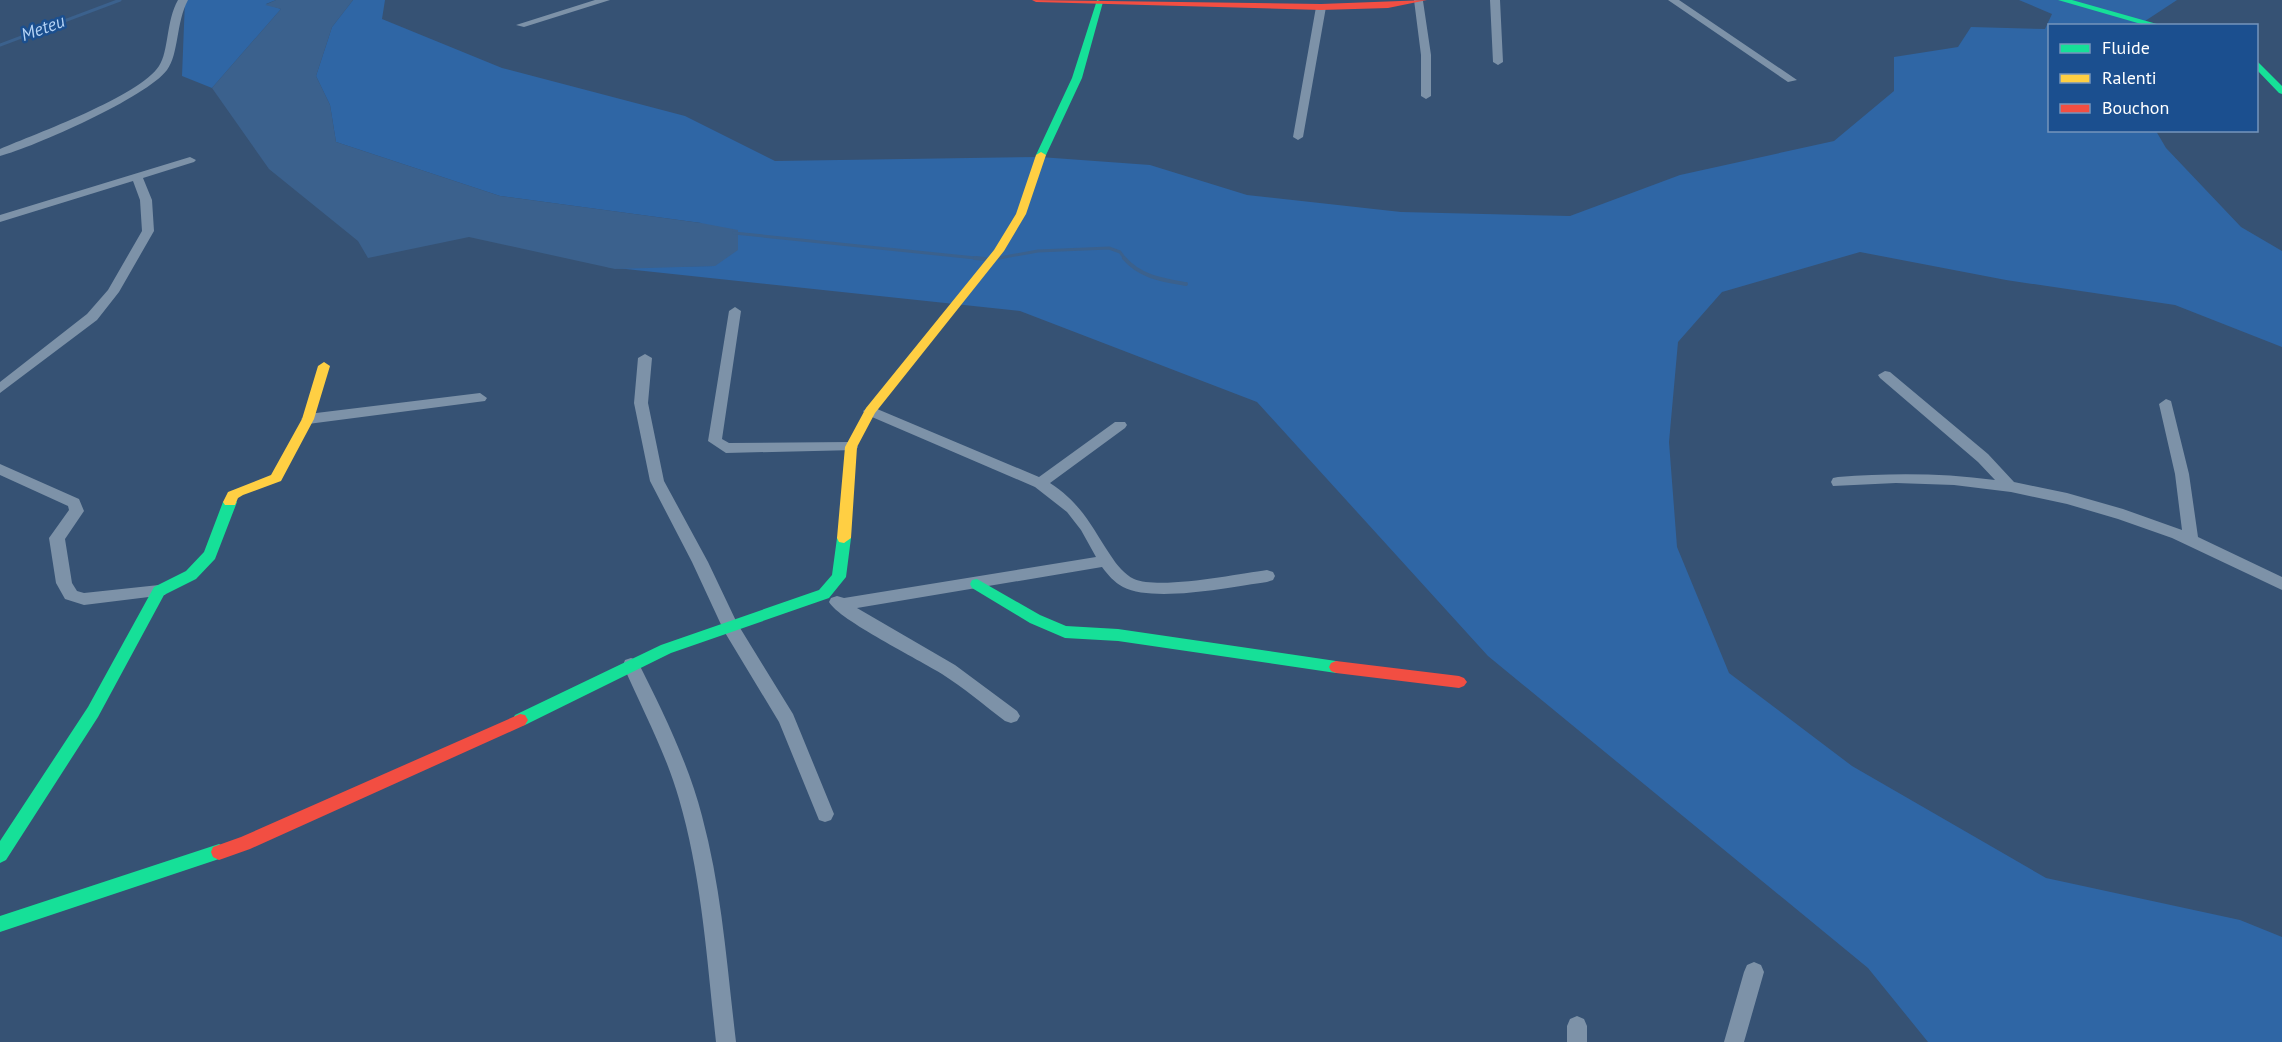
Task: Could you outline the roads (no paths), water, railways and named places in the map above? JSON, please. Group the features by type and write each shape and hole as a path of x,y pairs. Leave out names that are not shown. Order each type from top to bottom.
{"street":[{"path":"0,153 128,96 151,81 164,68 171,21 183,0"},
{"path":"521,25 605,0"},
{"path":"1036,0 1322,7 1388,5 1423,0"},
{"path":"1495,0 1498,62"},
{"path":"1673,0 1792,80"},
{"path":"2062,0 2152,24"},
{"path":"1418,1 1425,55 1426,96"},
{"path":"0,924 244,844 475,742 666,649 824,594 839,577 851,447 870,411 999,251 1021,214 1040,157 1077,78 1099,2"},
{"path":"1298,137 1322,7"},
{"path":"2258,65 2282,91"},
{"path":"0,219 190,159"},
{"path":"0,389 92,317 113,292 148,231 146,200 137,177"},
{"path":"735,311 715,441 718,445 726,448 851,447"},
{"path":"645,358 641,403 657,481 682,526 730,626 787,719 825,814"},
{"path":"0,469 74,503 77,511 57,538 64,583 71,595 84,599 159,591 181,584 197,574 206,563 233,495 242,489 269,484 276,478 308,419 324,366"},
{"path":"1885,375 1983,458 2008,484"},
{"path":"308,419 480,398"},
{"path":"2166,405 2182,474 2191,542"},
{"path":"870,411 1040,483 1059,495 1082,516 1106,561 1116,573 1135,585 1206,583 1268,576"},
{"path":"1040,483 1120,425"},
{"path":"1838,482 1887,476 1947,478 2008,484 2079,501 2191,542 2282,584"},
{"path":"841,605 1106,561"},
{"path":"977,584 1035,619 1065,632 1085,635 1118,634 1307,664 1459,682"},
{"path":"0,855 93,712 159,591"},
{"path":"824,594 949,670 1011,716"},
{"path":"631,665 675,764 693,815 703,863 726,1042"},
{"path":"1734,1042 1754,972"}],"waterway":[{"name":"Meteu","path":"0,45 120,0"},
{"path":"734,233 985,259 975,258"},
{"path":"999,258 1038,251 1109,248 1120,252 1125,259"},
{"path":"1125,259 1145,274 1186,284"}]}
